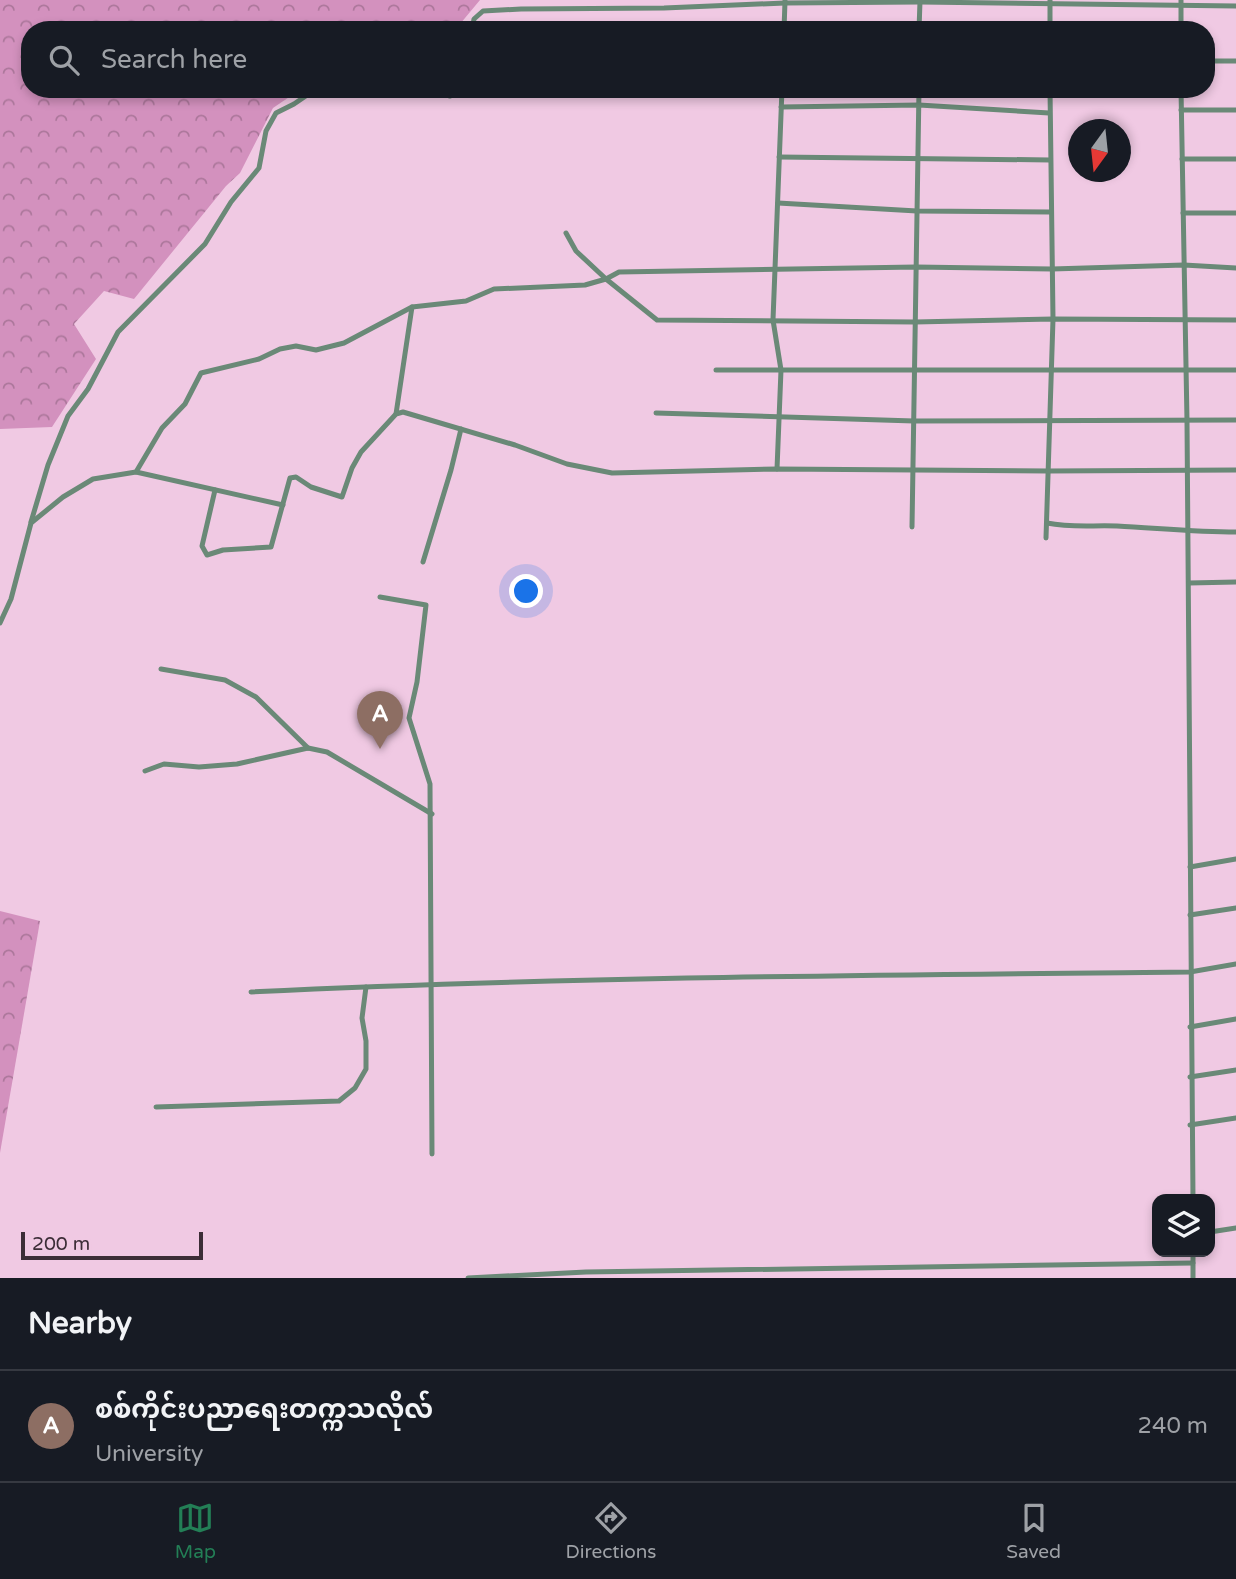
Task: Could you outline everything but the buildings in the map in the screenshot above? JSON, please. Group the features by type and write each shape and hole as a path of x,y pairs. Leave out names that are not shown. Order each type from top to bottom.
{"street":[{"path":"919,21 920,1"},
{"path":"784,21 785,2"},
{"path":"474,21 483,11 575,7 664,8 785,2 1181,3 1236,6"},
{"path":"1050,3 1050,21"},
{"path":"1181,3 1181,21"},
{"path":"1215,61 1236,61"},
{"path":"0,622 9,604 48,465 68,416 88,389 118,332 205,244 231,202 259,168 267,131 276,113 303,98"},
{"path":"778,468 781,370 773,320 782,98"},
{"path":"912,527 919,98"},
{"path":"1046,538 1053,319 1050,98"},
{"path":"1181,98 1188,470 1193,1194"},
{"path":"781,107 919,105 1049,113"},
{"path":"1181,110 1236,110"},
{"path":"779,157 1051,160"},
{"path":"1182,159 1236,159"},
{"path":"778,203 917,211 1050,212"},
{"path":"1183,213 1236,213"},
{"path":"566,233 576,251 657,320 1236,320"},
{"path":"136,472 162,428 185,404 201,373 259,359 280,349 296,346 316,350 344,343 412,307 466,301 494,289 585,285 619,272 916,267 1052,269 1184,265 1236,268"},
{"path":"396,414 412,307"},
{"path":"716,370 1236,370"},
{"path":"215,490 202,546 207,555 223,550 271,547 290,478 296,477 312,487 342,497 360,452 396,414 403,412 568,464 612,473 778,468 1236,470"},
{"path":"656,413 914,421 1236,420"},
{"path":"423,562 461,429"},
{"path":"31,523 64,497 93,479 136,472 283,505"},
{"path":"1047,523 1070,528 1114,526 1236,532"},
{"path":"1189,583 1236,582"},
{"path":"380,597 426,605 417,682 409,718 430,784 432,814 432,1154"},
{"path":"0,603 9,604"},
{"path":"161,669 225,680 257,697 308,748"},
{"path":"145,771 164,764 199,767 237,764 308,748 327,752 432,814"},
{"path":"1190,867 1236,859"},
{"path":"1190,915 1236,908"},
{"path":"251,992 765,977 1190,971 1236,964"},
{"path":"156,1107 338,1101 355,1088 366,1069 366,1041 362,1018 366,987"},
{"path":"1190,1027 1236,1019"},
{"path":"1190,1077 1236,1070"},
{"path":"1191,1125 1236,1118"},
{"path":"1215,1231 1236,1228"},
{"path":"1193,1257 1193,1278"},
{"path":"468,1278 586,1272 1193,1263"}],"green space":[{"path":"0,0 480,0 462,21 21,21 21,98 288,98 273,108 240,173 226,186 134,299 104,291 74,324 96,359 52,427 0,429"},
{"path":"0,911 40,921 0,1153"}],"place":[{"name":"စစ်ကိုင်းပညာရေးတက္ကသလိုလ်","path":"380,749"}]}
